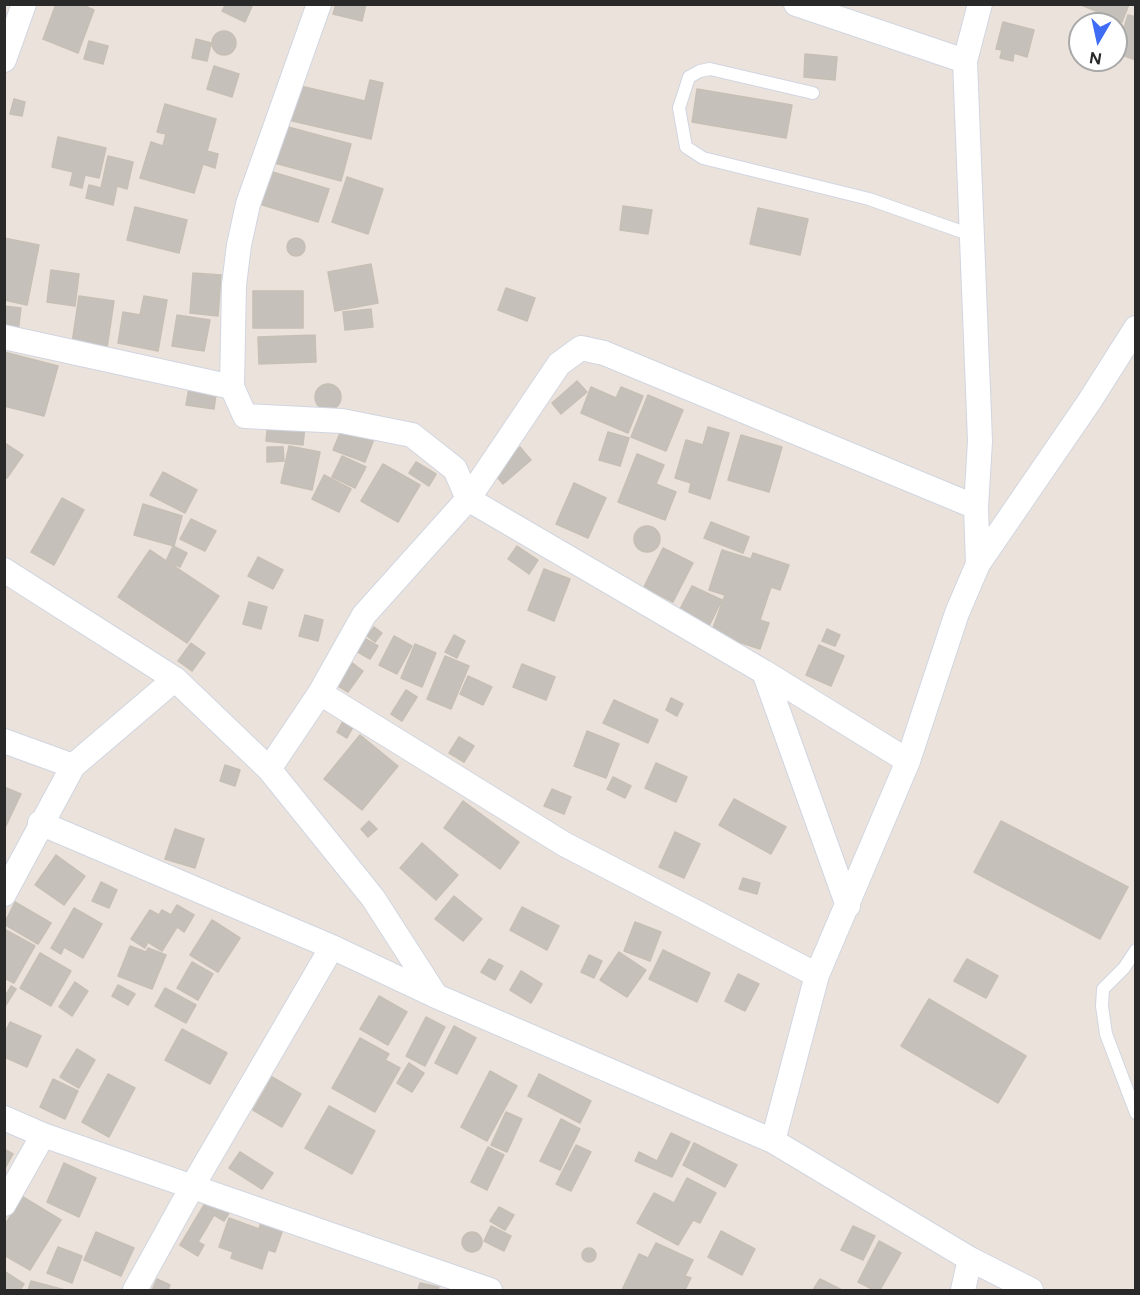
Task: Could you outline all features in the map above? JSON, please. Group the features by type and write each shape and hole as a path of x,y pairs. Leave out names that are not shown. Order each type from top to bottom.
{"street":[{"path":"4,60 24,4"},
{"path":"319,4 248,204 234,285 232,387 245,416 342,422 412,435 455,469 468,500 764,672 908,761"},
{"path":"978,564 975,507 980,441 965,61 980,4"},
{"path":"800,5 965,61"},
{"path":"773,1141 817,975 908,761 957,613 978,564 1089,402 1136,328"},
{"path":"4,337 232,387"},
{"path":"269,769 320,693 364,615 468,500 559,364 581,348 604,353 975,507"},
{"path":"4,570 175,679 269,769 373,898 436,996"},
{"path":"764,672 848,906"},
{"path":"4,894 40,823 73,766 175,679"},
{"path":"320,693 564,844 817,975"},
{"path":"4,741 73,766"},
{"path":"40,823 332,947 436,996 773,1141 970,1259 1031,1290"},
{"path":"135,1290 192,1186 332,947"},
{"path":"4,1118 44,1135 480,1289"},
{"path":"4,1204 44,1135"},
{"path":"963,1290 970,1259"}],"lane":[{"path":"813,93 710,69 700,71 689,77 678,108 686,147 703,158 745,166 869,199 971,235"},
{"path":"1136,950 1124,968 1103,989 1102,1006 1106,1034 1136,1113"}],"building":[{"path":"56,4 80,4 94,10 78,53 43,39"},
{"path":"226,4 253,4 245,22 222,11"},
{"path":"336,4 366,4 362,21 333,14"},
{"path":"1079,4 1129,4 1126,12 1098,12"},
{"path":"1128,15 1136,17 1136,60 1128,57"},
{"path":"1003,22 1034,30 1027,57 1014,53 1013,61 1000,58 1002,50 996,49"},
{"path":"224,31 229,32 235,38 235,48 229,54 224,55 219,54 213,48 212,43 213,38 219,32"},
{"path":"196,39 211,43 207,61 192,58"},
{"path":"89,41 108,46 103,64 84,59"},
{"path":"805,54 837,57 835,80 804,77"},
{"path":"214,66 239,74 232,97 207,89"},
{"path":"370,80 383,83 371,139 288,120 296,85 365,101"},
{"path":"697,89 792,105 786,138 692,122"},
{"path":"14,99 25,102 22,116 10,114"},
{"path":"165,104 216,119 207,151 218,154 215,168 203,164 194,193 140,178 151,142 163,146 166,134 157,132"},
{"path":"281,125 351,144 341,181 271,162"},
{"path":"58,137 106,148 99,178 85,175 82,188 70,185 73,172 52,167"},
{"path":"108,156 133,162 127,189 117,186 113,205 86,198 89,185 101,188"},
{"path":"266,170 329,189 318,222 256,203"},
{"path":"347,177 383,189 368,234 332,222"},
{"path":"623,206 652,210 648,234 620,230"},
{"path":"135,207 187,220 179,253 127,240"},
{"path":"758,208 808,219 800,255 750,244"},
{"path":"4,238 39,245 27,305 4,300"},
{"path":"296,238 302,241 305,247 302,253 296,256 290,253 287,247 290,241"},
{"path":"371,264 378,303 335,311 328,272"},
{"path":"51,270 79,274 75,306 47,302"},
{"path":"193,273 221,275 218,316 190,313"},
{"path":"506,288 535,298 527,321 498,310"},
{"path":"253,291 303,291 303,328 253,328"},
{"path":"79,296 114,301 107,348 72,343"},
{"path":"144,296 167,300 158,351 118,343 123,312 140,315"},
{"path":"4,306 21,308 18,332 4,330"},
{"path":"371,309 373,327 345,330 343,312"},
{"path":"177,315 210,320 204,351 172,346"},
{"path":"315,335 316,362 259,364 258,337"},
{"path":"4,352 58,366 44,416 4,406"},
{"path":"577,381 587,392 561,414 552,403"},
{"path":"190,382 217,387 214,409 186,405"},
{"path":"328,384 337,388 341,397 337,406 328,410 319,406 315,397 319,388"},
{"path":"591,387 616,398 621,387 643,396 628,433 581,413"},
{"path":"648,395 683,410 666,451 631,437"},
{"path":"268,422 305,426 303,445 266,441"},
{"path":"343,426 374,439 365,462 333,450"},
{"path":"708,427 729,433 710,499 689,492 691,483 675,478 686,440 703,445"},
{"path":"608,432 629,438 620,466 599,460"},
{"path":"741,435 782,447 769,492 728,480"},
{"path":"5,443 23,455 7,478 4,476"},
{"path":"289,446 320,452 312,490 281,483"},
{"path":"267,447 283,447 284,461 267,462"},
{"path":"520,447 531,460 503,484 492,471"},
{"path":"637,454 664,465 656,484 676,492 665,520 618,502"},
{"path":"342,456 366,467 355,488 332,477"},
{"path":"416,462 436,474 429,486 409,473"},
{"path":"383,464 420,485 398,522 361,501"},
{"path":"163,472 197,490 185,513 150,495"},
{"path":"324,475 351,489 339,512 312,499"},
{"path":"574,483 606,498 588,538 556,524"},
{"path":"62,498 84,510 54,565 31,552"},
{"path":"143,504 182,516 174,546 134,535"},
{"path":"191,519 216,531 205,551 180,539"},
{"path":"711,522 749,537 743,553 704,538"},
{"path":"647,526 656,530 660,539 656,548 647,552 638,548 634,539 638,530"},
{"path":"173,546 187,553 180,567 166,561"},
{"path":"517,546 538,560 529,574 508,559"},
{"path":"663,548 693,563 673,602 644,587"},
{"path":"150,550 219,596 187,643 118,597"},
{"path":"722,550 751,559 753,553 789,565 780,590 771,587 760,620 769,623 760,649 711,633 725,595 709,590"},
{"path":"258,557 283,570 273,589 248,576"},
{"path":"544,569 570,579 554,621 528,610"},
{"path":"692,586 722,600 709,626 679,611"},
{"path":"249,602 267,607 261,629 243,624"},
{"path":"305,615 323,620 318,641 299,636"},
{"path":"374,627 382,633 375,642 367,636"},
{"path":"827,629 840,635 835,646 822,641"},
{"path":"454,635 465,641 457,658 445,652"},
{"path":"394,636 412,646 397,674 379,665"},
{"path":"364,638 378,646 370,659 356,651"},
{"path":"191,643 205,653 192,671 178,661"},
{"path":"415,644 436,653 422,687 401,678"},
{"path":"819,645 844,656 831,686 806,675"},
{"path":"445,656 469,666 451,709 427,699"},
{"path":"351,662 363,671 348,692 335,684"},
{"path":"522,664 555,677 546,700 513,687"},
{"path":"468,676 492,687 483,705 460,694"},
{"path":"406,690 417,697 402,721 391,714"},
{"path":"671,698 683,704 677,716 666,710"},
{"path":"614,700 658,720 648,743 603,723"},
{"path":"343,721 353,727 347,738 337,732"},
{"path":"587,731 619,744 606,778 574,766"},
{"path":"360,735 398,766 362,810 324,779"},
{"path":"459,737 474,746 464,762 449,753"},
{"path":"656,763 687,777 676,802 645,788"},
{"path":"225,765 240,770 235,786 220,781"},
{"path":"613,777 631,786 625,798 607,789"},
{"path":"4,787 21,794 4,830"},
{"path":"552,789 571,797 564,814 544,806"},
{"path":"734,799 786,827 771,854 719,825"},
{"path":"463,801 519,842 500,869 444,828"},
{"path":"369,821 377,829 368,837 361,829"},
{"path":"1001,821 1128,887 1100,939 974,872"},
{"path":"175,829 204,839 195,868 165,859"},
{"path":"675,832 700,844 684,878 659,867"},
{"path":"422,843 458,875 436,900 400,868"},
{"path":"56,855 85,876 64,905 35,885"},
{"path":"743,878 760,883 757,894 739,889"},
{"path":"101,882 117,890 109,908 92,901"},
{"path":"454,896 482,919 463,941 435,919"},
{"path":"15,902 51,923 38,944 4,924"},
{"path":"177,905 194,915 184,932 177,927 162,951 148,942 145,948 131,939 150,910 159,915 162,910 171,915"},
{"path":"522,907 559,926 547,950 510,930"},
{"path":"74,908 102,924 83,958 64,947 61,954 51,948"},
{"path":"212,920 240,938 218,972 190,955"},
{"path":"635,922 661,932 650,961 624,951"},
{"path":"4,929 35,946 14,983 4,978"},
{"path":"130,946 146,952 148,948 166,955 152,989 118,976"},
{"path":"663,950 710,973 697,1002 649,979"},
{"path":"619,952 646,970 627,997 600,980"},
{"path":"40,953 71,971 51,1006 20,988"},
{"path":"589,955 602,961 594,978 581,972"},
{"path":"489,959 503,966 495,980 481,972"},
{"path":"967,959 998,976 986,998 954,981"},
{"path":"192,962 213,974 198,1000 177,988"},
{"path":"521,971 542,984 531,1003 510,990"},
{"path":"738,974 759,984 745,1011 725,1001"},
{"path":"75,982 88,991 72,1016 59,1007"},
{"path":"118,985 135,994 128,1005 112,996"},
{"path":"11,986 16,989 4,1008 4,992 7,993"},
{"path":"165,988 196,1005 186,1023 155,1006"},
{"path":"379,996 407,1012 388,1045 360,1029"},
{"path":"929,999 1026,1056 998,1103 901,1046"},
{"path":"426,1017 445,1027 425,1066 406,1056"},
{"path":"10,1022 41,1036 27,1067 4,1057 4,1035"},
{"path":"454,1026 476,1038 457,1074 435,1063"},
{"path":"182,1029 227,1053 210,1084 165,1060"},
{"path":"360,1038 389,1054 385,1060 400,1068 375,1112 332,1088"},
{"path":"77,1049 95,1060 79,1088 60,1077"},
{"path":"409,1063 424,1073 412,1092 397,1083"},
{"path":"490,1071 517,1086 487,1141 461,1127"},
{"path":"108,1074 135,1088 109,1137 82,1122"},
{"path":"539,1074 591,1101 580,1123 528,1096"},
{"path":"272,1077 301,1094 282,1127 253,1110"},
{"path":"53,1079 78,1091 65,1119 40,1107"},
{"path":"329,1106 375,1131 352,1174 305,1148"},
{"path":"506,1112 522,1119 507,1152 491,1145"},
{"path":"561,1119 580,1129 560,1170 540,1161"},
{"path":"671,1133 690,1142 672,1177 635,1161 639,1152 657,1161"},
{"path":"694,1143 737,1165 725,1187 683,1165"},
{"path":"576,1145 591,1152 571,1191 556,1184"},
{"path":"488,1147 504,1155 487,1190 471,1182"},
{"path":"4,1149 13,1154 4,1170"},
{"path":"240,1152 273,1173 262,1189 229,1168"},
{"path":"64,1163 96,1178 79,1217 47,1202"},
{"path":"687,1178 716,1193 700,1223 693,1220 678,1245 637,1223 654,1193 674,1203"},
{"path":"23,1197 61,1220 30,1270 4,1255 4,1226"},
{"path":"207,1200 229,1213 224,1221 214,1215 198,1242 204,1245 198,1256 180,1245"},
{"path":"499,1207 514,1215 505,1230 490,1221"},
{"path":"229,1218 259,1229 261,1222 283,1229 275,1252 268,1250 262,1269 231,1258 233,1252 219,1247"},
{"path":"491,1226 511,1236 504,1251 484,1241"},
{"path":"853,1226 875,1236 863,1260 841,1250"},
{"path":"721,1231 755,1249 742,1275 708,1257"},
{"path":"96,1232 134,1248 121,1276 84,1260"},
{"path":"472,1232 479,1235 482,1242 479,1249 472,1252 465,1249 462,1242 465,1235"},
{"path":"879,1241 901,1253 880,1290 874,1290 858,1282"},
{"path":"656,1243 693,1260 685,1276 691,1278 685,1290 622,1290 639,1254 648,1258"},
{"path":"58,1247 82,1256 72,1283 47,1273"},
{"path":"586,1248 592,1248 596,1255 592,1262 586,1262 582,1258 582,1252"},
{"path":"4,1271 24,1284 20,1290 4,1290"},
{"path":"157,1279 170,1285 168,1290 152,1290"},
{"path":"820,1279 842,1290 813,1290"},
{"path":"31,1281 65,1290 28,1290"},
{"path":"420,1283 439,1287 438,1290 418,1290"}]}
